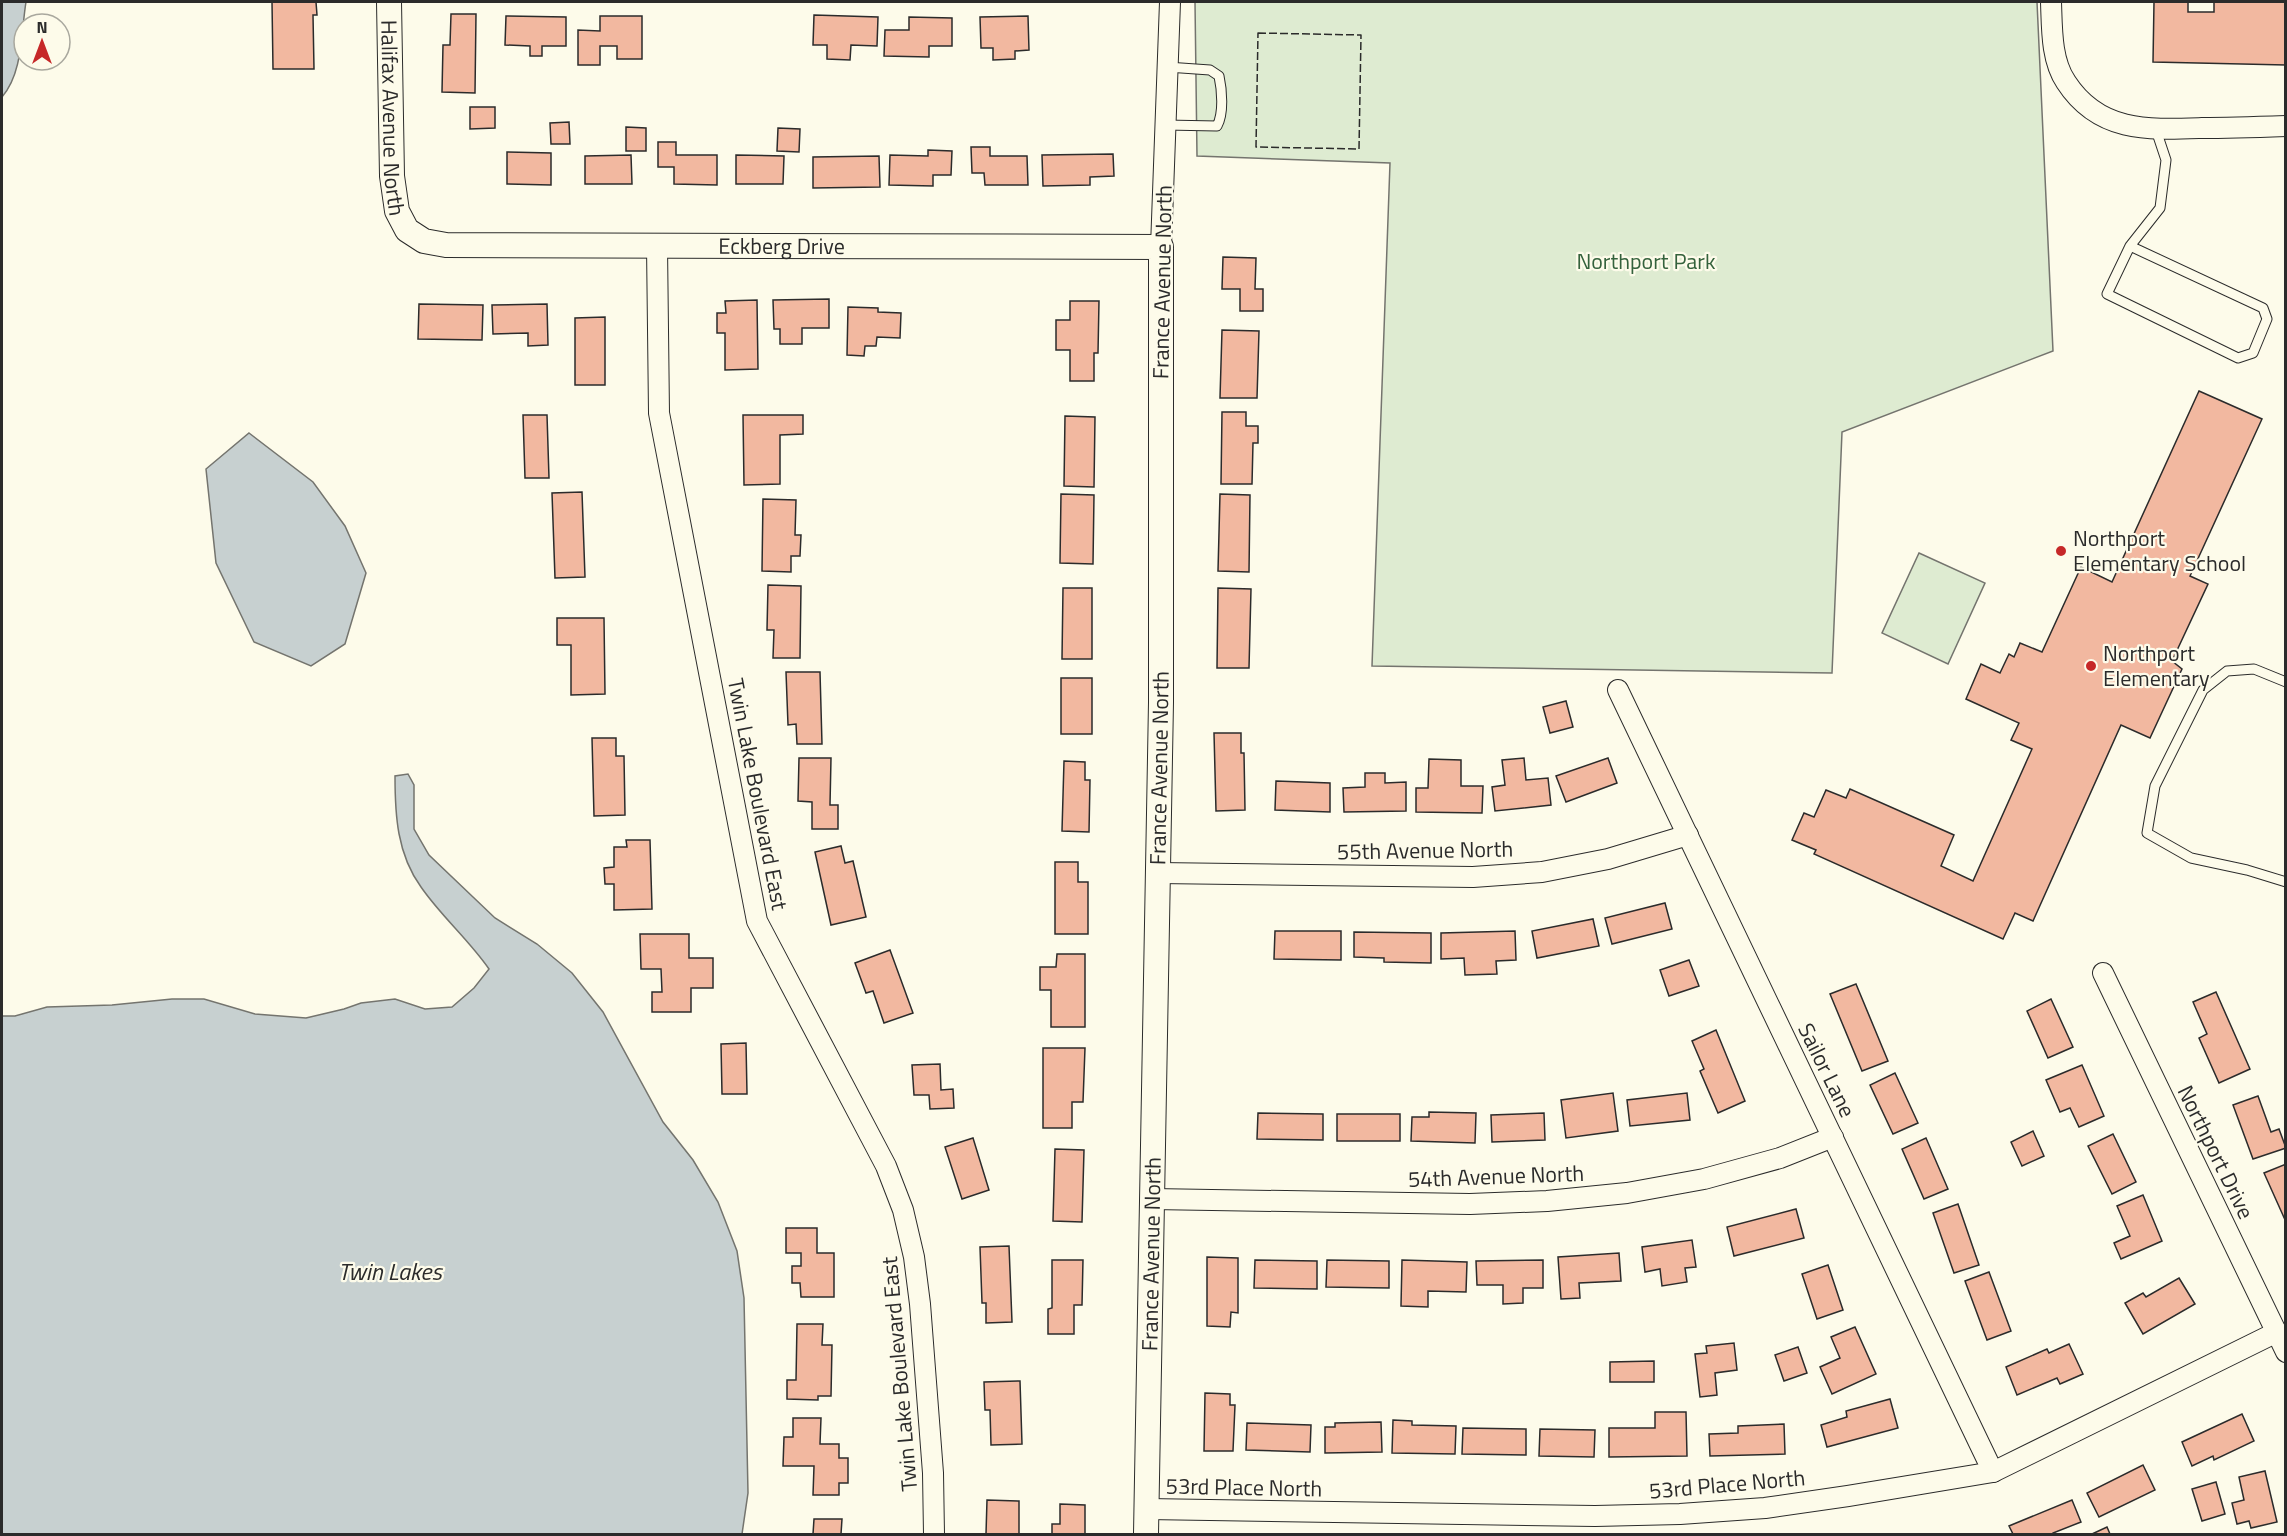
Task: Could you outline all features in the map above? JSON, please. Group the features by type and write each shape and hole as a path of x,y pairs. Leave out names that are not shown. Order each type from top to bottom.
{"street":[{"name":"Halifax Avenue North","path":"389,2 392,176 397,211 407,230"},
{"name":"France Avenue North","path":"1146,1534 1161,702 1161,247 1170,2"},
{"path":"2051,2 2056,56 2065,81 2082,101 2103,117 2129,127 2156,130 2286,126"},
{"name":"Eckberg Drive","path":"407,230 424,241 446,244 1161,247"},
{"name":"Twin Lake Boulevard East","path":"657,246 659,413 757,921 881,1156 903,1210 914,1257 920,1304 933,1473 934,1534"},
{"name":"Sailor Lane","path":"1618,690 1993,1472"},
{"name":"55th Avenue North","path":"1158,873 1473,877 1542,872 1608,858 1688,835"},
{"name":"Northport Drive","path":"2103,973 2286,1352"},
{"name":"54th Avenue North","path":"1152,1198 1470,1204 1547,1201 1627,1193 1704,1179 1780,1158 1833,1137"},
{"name":"53rd Place North","path":"1147,1509 1595,1516 1680,1514 1764,1508 1993,1472 2277,1332"}],"lane":[{"path":"1165,125 1217,126 1220,121 1219,76 1210,70 1167,67"},
{"path":"2130,246 2263,308 2267,319 2253,352 2238,358 2107,294 2130,246 2160,208 2166,160 2156,130"},
{"path":"2286,682 2254,669 2227,671 2203,690 2155,786 2147,833 2191,858 2247,870 2286,882"}],"green space":[{"name":"Northport Park","path":"1195,2 2037,2 2053,351 1842,432 1832,673 1372,666 1390,163 1197,156"},
{"path":"1919,553 1985,583 1948,664 1882,633"}],"water":[{"path":"2,2 26,2 25,12 12,12 12,72 15,72 2,97"},
{"path":"249,433 313,482 345,526 366,573 345,644 311,666 254,642 216,563 206,469"},
{"name":"Twin Lakes","path":"408,774 414,785 414,829 429,855 495,918 537,944 572,973 603,1012 663,1122 693,1160 718,1202 737,1251 744,1298 748,1493 742,1534 2,1534 2,1016 15,1016 47,1007 112,1005 172,999 204,999 255,1014 306,1018 361,1003 395,999 425,1009 452,1007 474,988 489,969 429,898 407,861 397,820 395,776"}],"building":[{"path":"272,2 316,2 317,15 313,15 314,69 273,69"},
{"path":"2154,2 2188,2 2188,12 2214,12 2214,2 2286,2 2286,65 2153,62"},
{"path":"451,14 476,14 475,93 442,92 443,45 450,45"},
{"path":"814,15 878,17 877,46 851,45 850,60 827,59 827,45 813,45"},
{"path":"506,16 566,17 566,46 542,46 542,56 530,56 530,46 505,45"},
{"path":"600,16 642,16 642,59 617,59 617,46 600,46 600,65 578,65 578,30 600,31"},
{"path":"1028,16 1029,50 1015,51 1015,59 993,60 993,48 981,48 980,17"},
{"path":"909,17 952,18 952,46 929,46 929,57 884,56 885,30 909,30"},
{"path":"470,107 495,107 495,128 470,129"},
{"path":"569,122 570,144 551,144 550,123"},
{"path":"626,127 646,128 646,151 626,151"},
{"path":"778,128 800,129 799,152 777,151"},
{"path":"658,142 676,142 676,155 717,155 717,185 674,184 674,167 658,167"},
{"path":"971,147 990,147 990,156 1027,156 1028,185 985,185 984,173 972,173"},
{"path":"928,150 952,151 951,175 933,175 933,186 889,185 890,155 928,156"},
{"path":"507,152 551,153 551,185 507,184"},
{"path":"1113,154 1114,176 1090,177 1090,185 1043,186 1042,155"},
{"path":"631,155 632,184 585,184 585,156"},
{"path":"736,155 784,156 783,184 736,184"},
{"path":"879,156 880,187 813,188 813,157"},
{"path":"1223,257 1256,258 1255,289 1263,289 1263,311 1240,311 1240,289 1222,289"},
{"path":"829,299 829,328 802,328 802,344 780,344 780,329 774,329 773,300"},
{"path":"757,300 758,369 725,370 725,333 717,333 717,313 726,313 725,301"},
{"path":"1070,301 1099,301 1098,353 1094,353 1094,381 1070,381 1070,350 1056,350 1056,320 1070,320"},
{"path":"419,304 483,305 482,340 418,339"},
{"path":"547,304 548,345 528,346 528,333 493,334 492,305"},
{"path":"848,307 878,308 878,312 901,313 900,338 877,337 876,346 865,346 864,356 847,355"},
{"path":"605,317 605,385 575,385 575,318"},
{"path":"1222,330 1259,331 1257,398 1220,398"},
{"name":"Northport Elementary","path":"2199,391 2262,419 2190,576 2208,584 2172,661 2182,669 2150,738 2121,725 2033,921 2015,913 2003,939 1814,854 1816,850 1792,840 1804,813 1814,817 1826,790 1846,798 1850,789 1954,835 1941,866 1973,881 2032,749 2011,740 2019,723 1966,699 1981,664 2000,673 2009,654 2014,657 2020,643 2042,652 2081,567 2112,582"},
{"path":"1222,412 1246,412 1246,426 1258,426 1258,443 1253,443 1252,484 1221,484"},
{"path":"523,415 547,415 549,478 525,478"},
{"path":"743,415 803,415 803,434 780,435 780,484 744,485"},
{"path":"1065,416 1095,417 1094,487 1064,486"},
{"path":"582,492 585,577 555,578 552,493"},
{"path":"1061,494 1094,495 1093,564 1060,563"},
{"path":"1220,494 1250,495 1249,572 1218,571"},
{"path":"763,499 796,500 795,535 801,535 800,556 791,556 791,572 762,571"},
{"path":"768,585 801,586 800,658 773,658 774,630 767,630"},
{"path":"1063,588 1092,588 1092,659 1062,659"},
{"path":"1218,588 1251,589 1249,668 1217,668"},
{"path":"557,618 604,618 605,694 571,695 571,645 557,645"},
{"path":"786,672 820,672 822,744 797,744 796,724 788,725"},
{"path":"1061,678 1092,678 1092,734 1061,734"},
{"path":"1566,701 1573,727 1550,733 1543,707"},
{"path":"1214,733 1241,733 1241,753 1244,753 1245,810 1216,811"},
{"path":"592,738 616,738 616,756 624,756 625,815 594,816"},
{"path":"799,758 831,758 830,805 838,805 838,829 812,829 812,802 798,801"},
{"path":"1524,758 1526,780 1548,778 1551,805 1495,811 1492,787 1505,785 1502,760"},
{"path":"1608,758 1617,783 1566,802 1556,776"},
{"path":"1429,759 1461,760 1461,786 1483,786 1482,813 1416,812 1416,788 1428,788"},
{"path":"1064,761 1085,762 1085,780 1090,780 1089,832 1062,831"},
{"path":"1365,773 1385,773 1385,783 1406,782 1406,811 1344,812 1343,788 1365,787"},
{"path":"1276,781 1330,783 1330,812 1275,810"},
{"path":"626,840 650,840 652,909 614,910 614,884 605,884 604,868 614,867 614,847 627,847"},
{"path":"841,846 845,863 853,861 866,917 831,925 815,852"},
{"path":"1055,862 1078,862 1078,882 1088,882 1088,934 1055,934"},
{"path":"1665,903 1672,929 1612,944 1605,918"},
{"path":"1593,919 1599,946 1537,958 1532,931"},
{"path":"1275,931 1341,931 1341,960 1274,959"},
{"path":"1515,931 1516,960 1496,961 1497,974 1465,975 1464,958 1441,959 1441,933"},
{"path":"1354,932 1431,933 1431,963 1384,962 1384,958 1354,957"},
{"path":"640,934 689,934 689,958 713,958 713,988 691,988 691,1012 652,1012 652,992 662,992 661,969 641,969"},
{"path":"890,950 913,1013 884,1023 873,991 866,993 855,963"},
{"path":"1057,954 1085,954 1085,1027 1051,1027 1051,990 1040,990 1040,967 1056,967"},
{"path":"1689,960 1699,986 1669,996 1660,970"},
{"path":"1856,984 1888,1061 1862,1071 1830,994"},
{"path":"2216,992 2250,1069 2219,1083 2199,1038 2207,1034 2193,1002"},
{"path":"2051,999 2073,1047 2048,1058 2027,1011"},
{"path":"1716,1030 1745,1101 1718,1113 1700,1071 1704,1069 1692,1041"},
{"path":"746,1043 747,1094 722,1094 721,1044"},
{"path":"1043,1048 1085,1048 1083,1102 1072,1102 1072,1128 1043,1128"},
{"path":"940,1064 941,1090 953,1089 954,1108 930,1109 929,1095 914,1095 912,1065"},
{"path":"2082,1065 2104,1116 2079,1127 2070,1108 2060,1112 2046,1080"},
{"path":"1895,1073 1918,1123 1893,1134 1870,1085"},
{"path":"1613,1093 1618,1131 1566,1138 1561,1100"},
{"path":"1687,1093 1690,1120 1630,1126 1627,1100"},
{"path":"2258,1096 2271,1132 2279,1129 2286,1148 2253,1159 2233,1105"},
{"path":"1429,1112 1476,1113 1475,1143 1411,1141 1412,1117 1429,1117"},
{"path":"1258,1113 1323,1114 1323,1140 1257,1139"},
{"path":"1544,1113 1545,1140 1492,1142 1491,1115"},
{"path":"1337,1114 1400,1114 1400,1141 1337,1141"},
{"path":"2033,1131 2044,1156 2022,1166 2011,1142"},
{"path":"2113,1134 2136,1182 2112,1194 2088,1146"},
{"path":"973,1138 989,1190 962,1199 945,1147"},
{"path":"1926,1138 1948,1189 1924,1199 1902,1149"},
{"path":"1055,1149 1084,1150 1082,1222 1053,1221"},
{"path":"2286,1164 2286,1222 2264,1173"},
{"path":"2143,1195 2162,1241 2121,1259 2114,1243 2130,1236 2117,1206"},
{"path":"1958,1204 1979,1265 1954,1273 1933,1213"},
{"path":"1796,1209 1804,1238 1734,1256 1727,1227"},
{"path":"786,1228 817,1228 817,1253 834,1253 834,1297 801,1297 800,1283 792,1283 792,1266 801,1266 801,1253 786,1253"},
{"path":"1692,1240 1696,1267 1685,1268 1687,1282 1662,1286 1660,1269 1645,1272 1642,1247"},
{"path":"1009,1246 1012,1322 986,1323 986,1303 982,1303 980,1247"},
{"path":"1619,1253 1621,1281 1579,1283 1580,1298 1561,1299 1558,1257"},
{"path":"1207,1257 1238,1258 1238,1313 1231,1312 1230,1327 1207,1326"},
{"path":"1052,1260 1083,1260 1082,1305 1074,1305 1074,1334 1048,1334 1048,1309 1052,1308"},
{"path":"1255,1260 1317,1261 1317,1289 1254,1288"},
{"path":"1327,1260 1389,1261 1389,1288 1326,1287"},
{"path":"1402,1260 1467,1262 1466,1292 1428,1291 1428,1307 1401,1306"},
{"path":"1543,1260 1543,1288 1523,1288 1523,1303 1503,1304 1503,1285 1477,1285 1476,1261"},
{"path":"1828,1265 1843,1310 1817,1319 1802,1274"},
{"path":"1989,1272 2011,1331 1987,1340 1965,1281"},
{"path":"2179,1278 2195,1304 2143,1334 2125,1303 2143,1293 2146,1297"},
{"path":"797,1324 823,1324 822,1345 832,1345 831,1396 818,1396 818,1400 787,1399 787,1380 796,1380"},
{"path":"1855,1327 1876,1374 1832,1394 1820,1367 1840,1358 1831,1337"},
{"path":"1734,1343 1737,1370 1715,1373 1717,1395 1700,1397 1695,1354 1707,1353 1706,1346"},
{"path":"2069,1344 2083,1374 2060,1384 2057,1378 2017,1395 2006,1367 2047,1349 2049,1353"},
{"path":"1798,1347 1807,1373 1784,1381 1775,1355"},
{"path":"1654,1361 1654,1382 1610,1382 1610,1362"},
{"path":"1020,1381 1022,1444 991,1445 990,1410 985,1410 984,1382"},
{"path":"1205,1393 1230,1394 1230,1405 1235,1405 1233,1451 1204,1451"},
{"path":"1890,1399 1898,1428 1827,1447 1821,1425 1847,1417 1846,1411"},
{"path":"1655,1412 1686,1412 1687,1456 1609,1457 1609,1428 1655,1428"},
{"path":"2242,1414 2254,1441 2214,1460 2213,1456 2192,1466 2182,1442"},
{"path":"793,1418 821,1418 820,1444 839,1444 839,1458 848,1458 848,1483 839,1483 839,1495 813,1495 814,1466 783,1466 784,1437 793,1437"},
{"path":"1393,1420 1412,1421 1412,1425 1456,1426 1455,1454 1392,1453"},
{"path":"1381,1422 1382,1452 1325,1453 1325,1427 1335,1427 1335,1423"},
{"path":"1247,1423 1311,1425 1310,1452 1246,1450"},
{"path":"1784,1424 1785,1454 1710,1456 1709,1434 1738,1433 1738,1426"},
{"path":"1463,1428 1526,1429 1526,1455 1462,1454"},
{"path":"1540,1429 1595,1430 1594,1457 1539,1456"},
{"path":"2143,1465 2155,1490 2099,1517 2087,1493"},
{"path":"2265,1471 2277,1522 2251,1528 2249,1521 2237,1524 2232,1503 2244,1500 2239,1477"},
{"path":"2216,1482 2225,1514 2202,1521 2192,1489"},
{"path":"987,1500 1019,1501 1019,1534 986,1534"},
{"path":"2072,1500 2081,1522 2053,1534 2013,1534 2009,1526"},
{"path":"1060,1504 1085,1505 1085,1534 1052,1534 1052,1524 1060,1524"},
{"path":"814,1519 842,1519 841,1534 813,1534"},
{"path":"2107,1527 2110,1534 2092,1534"}],"fence":[{"path":"1258,33 1361,35 1359,149 1256,147 1258,33"}],"place":[{"name":"Northport Elementary School","path":"2061,551"},
{"name":"Northport Elementary","path":"2091,666"}]}
